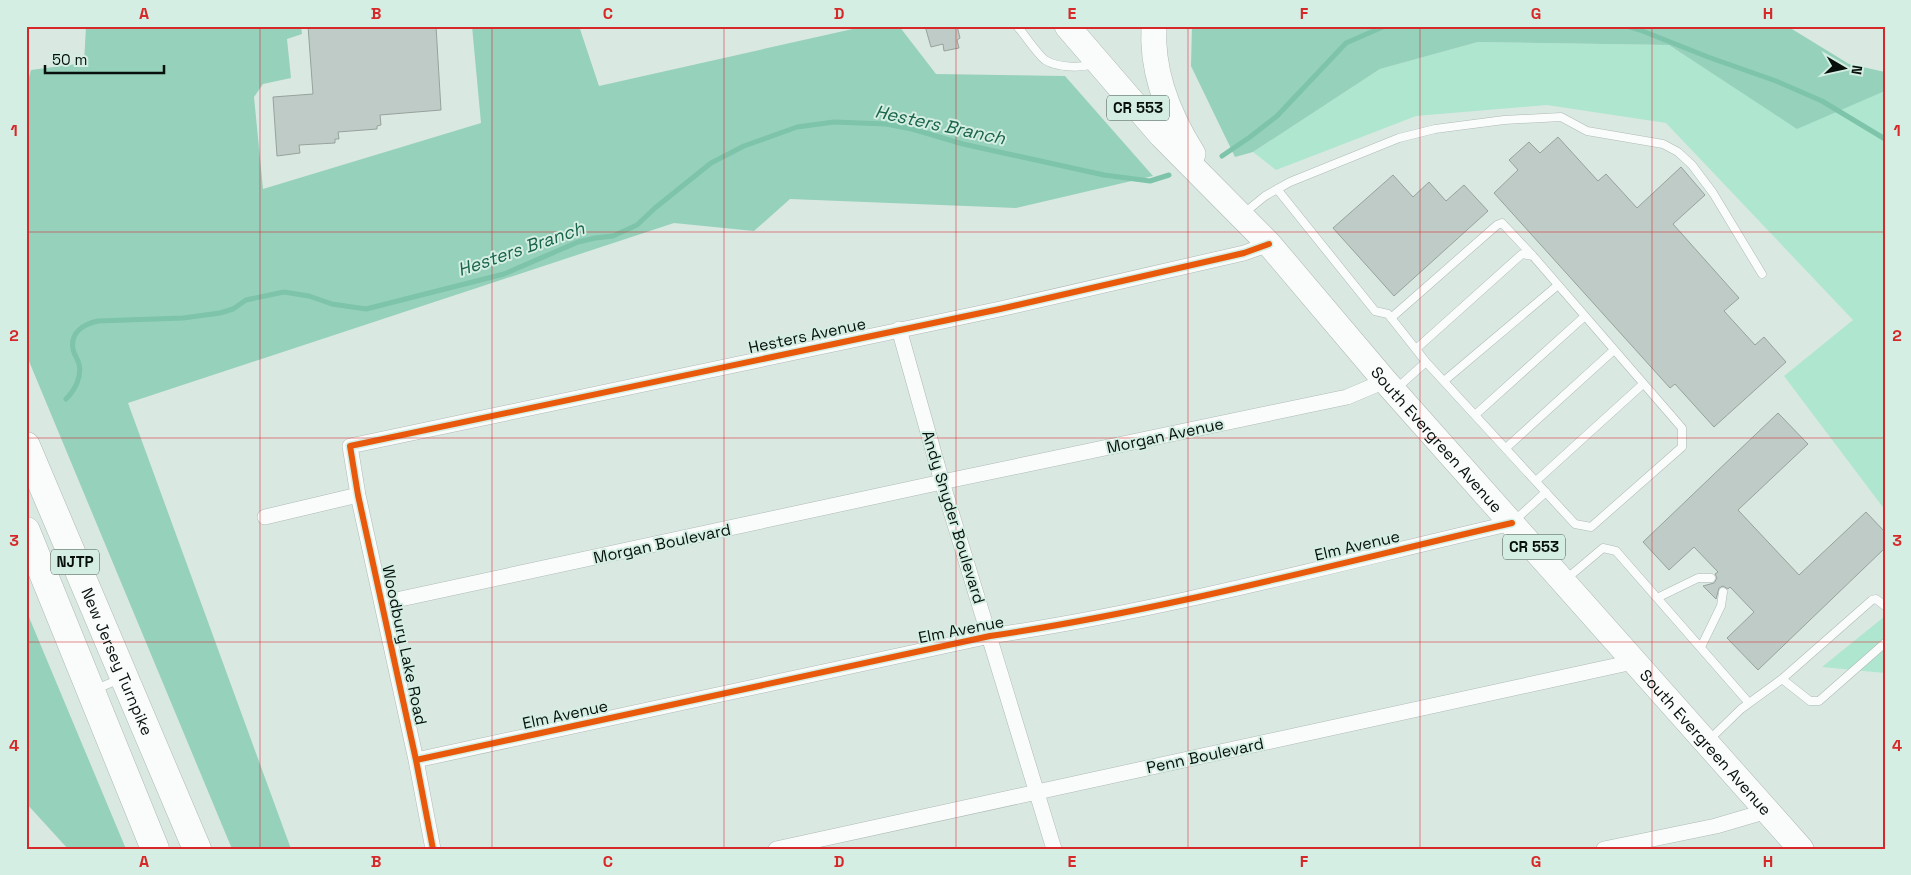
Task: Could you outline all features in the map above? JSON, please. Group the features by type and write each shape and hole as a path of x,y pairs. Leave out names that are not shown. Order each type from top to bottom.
{"highway":[{"name":"New Jersey Turnpike","path":"26,446 197,849"},
{"name":"New Jersey Turnpike","path":"26,531 155,849"}],"main road":[{"name":"South Evergreen Avenue","path":"1067,26 1162,135 1269,244 1389,386 1801,849"},
{"name":"South Evergreen Avenue","path":"1154,26 1153,39 1160,84 1182,137 1213,186"}],"street":[{"name":"Hesters Avenue","path":"350,446 1000,309 1244,253 1269,244"},
{"name":"Andy Snyder Boulevard","path":"899,329 942,482 1054,849"},
{"name":"Morgan Avenue","path":"942,482 1347,397 1389,386"},
{"name":"Woodbury Lake Road","path":"350,446 358,495 416,760 432,849"},
{"name":"Morgan Boulevard","path":"382,603 942,482"},
{"path":"265,517 358,495"},
{"name":"Elm Avenue","path":"416,760 990,636 1059,626 1174,602 1512,522"},
{"name":"Penn Boulevard","path":"776,849 1633,662"},
{"path":"1604,849 1716,826 1766,811"}],"lane":[{"path":"1017,26 1045,60 1070,67 1084,67 1099,63"},
{"path":"1241,215 1277,189 1313,172 1399,138 1435,129 1504,120 1561,118 1587,131 1663,144 1678,152 1692,165 1714,193 1762,274"},
{"path":"1277,189 1375,311 1388,314 1391,318 1416,349 1426,362 1575,524 1591,527 1682,447 1682,428 1533,256 1502,223 1497,225 1391,318"},
{"path":"1416,349 1522,254 1533,256"},
{"path":"1444,381 1558,285"},
{"path":"1475,414 1585,316"},
{"path":"1506,448 1614,350"},
{"path":"1389,386 1426,362"},
{"path":"1536,481 1643,384"},
{"path":"1512,522 1546,492"},
{"path":"1564,582 1603,548 1616,551 1749,703"},
{"path":"1657,598 1698,578 1711,578"},
{"path":"1700,647 1721,606 1723,592"},
{"path":"1706,743 1749,703 1782,679 1872,600 1876,599 1885,606"},
{"path":"1782,679 1810,701 1819,701 1885,643"},
{"path":"92,690 124,678"}],"green space":[{"path":"86,26 301,26 302,34 287,39 291,78 263,84 254,97 263,189 481,123 472,26 579,26 599,86 866,26 899,26 936,74 1065,76 1153,176 1016,208 790,199 754,231 674,223 128,403 291,849 232,849 26,354 26,89 31,70 84,63"},
{"path":"1192,26 1787,26 1849,64 1885,72 1885,91 1797,129 1669,45 1478,42 1380,69 1253,152 1235,157 1191,66"},
{"path":"1478,42 1669,45 1797,128 1885,91 1885,510 1784,376 1853,320 1666,123 1547,105 1416,116 1276,170 1253,152 1380,69"},
{"path":"26,610 126,849 68,849 26,803"},
{"path":"1885,616 1885,673 1822,667"}],"building":[{"path":"308,26 436,26 441,110 380,115 381,125 377,126 377,129 338,132 339,139 335,139 335,143 299,145 300,153 277,156 273,97 313,94"},
{"path":"925,26 957,26 960,38 957,40 959,48 944,51 943,44 931,47"},
{"path":"1558,137 1598,181 1606,174 1637,208 1681,167 1705,195 1673,224 1739,298 1724,311 1755,345 1764,337 1786,362 1714,427 1675,384 1670,388 1494,193 1518,170 1509,160 1529,142 1540,153"},
{"path":"1393,175 1413,197 1429,182 1446,201 1464,185 1488,211 1394,296 1333,228"},
{"path":"1778,413 1808,444 1738,510 1799,575 1866,512 1885,532 1885,548 1758,670 1727,638 1754,612 1730,587 1728,589 1723,586 1719,588 1716,599 1703,586 1714,583 1717,578 1715,574 1718,572 1694,547 1669,570 1643,542"}],"waterway":[{"name":"Hesters Branch","path":"1222,156 1277,116 1346,43 1385,26"},
{"name":"Hesters Branch","path":"1627,26 1776,81 1822,101 1885,139"},
{"name":"Hesters Branch","path":"66,399 75,387 80,374 79,364 73,349 74,338 79,330 93,322 183,318 220,313 233,309 246,300 284,292 309,296 332,304 366,309 504,274 578,242 613,236 637,225 711,163 744,146 797,127 834,122 886,124 912,129 963,144 1104,175 1150,181 1169,175"}],"cycle path":[{"path":"433,849 416,760 358,495 350,446 1000,309 1244,253 1269,244"},
{"path":"416,760 990,636 1121,613 1187,599 1512,523"}]}
